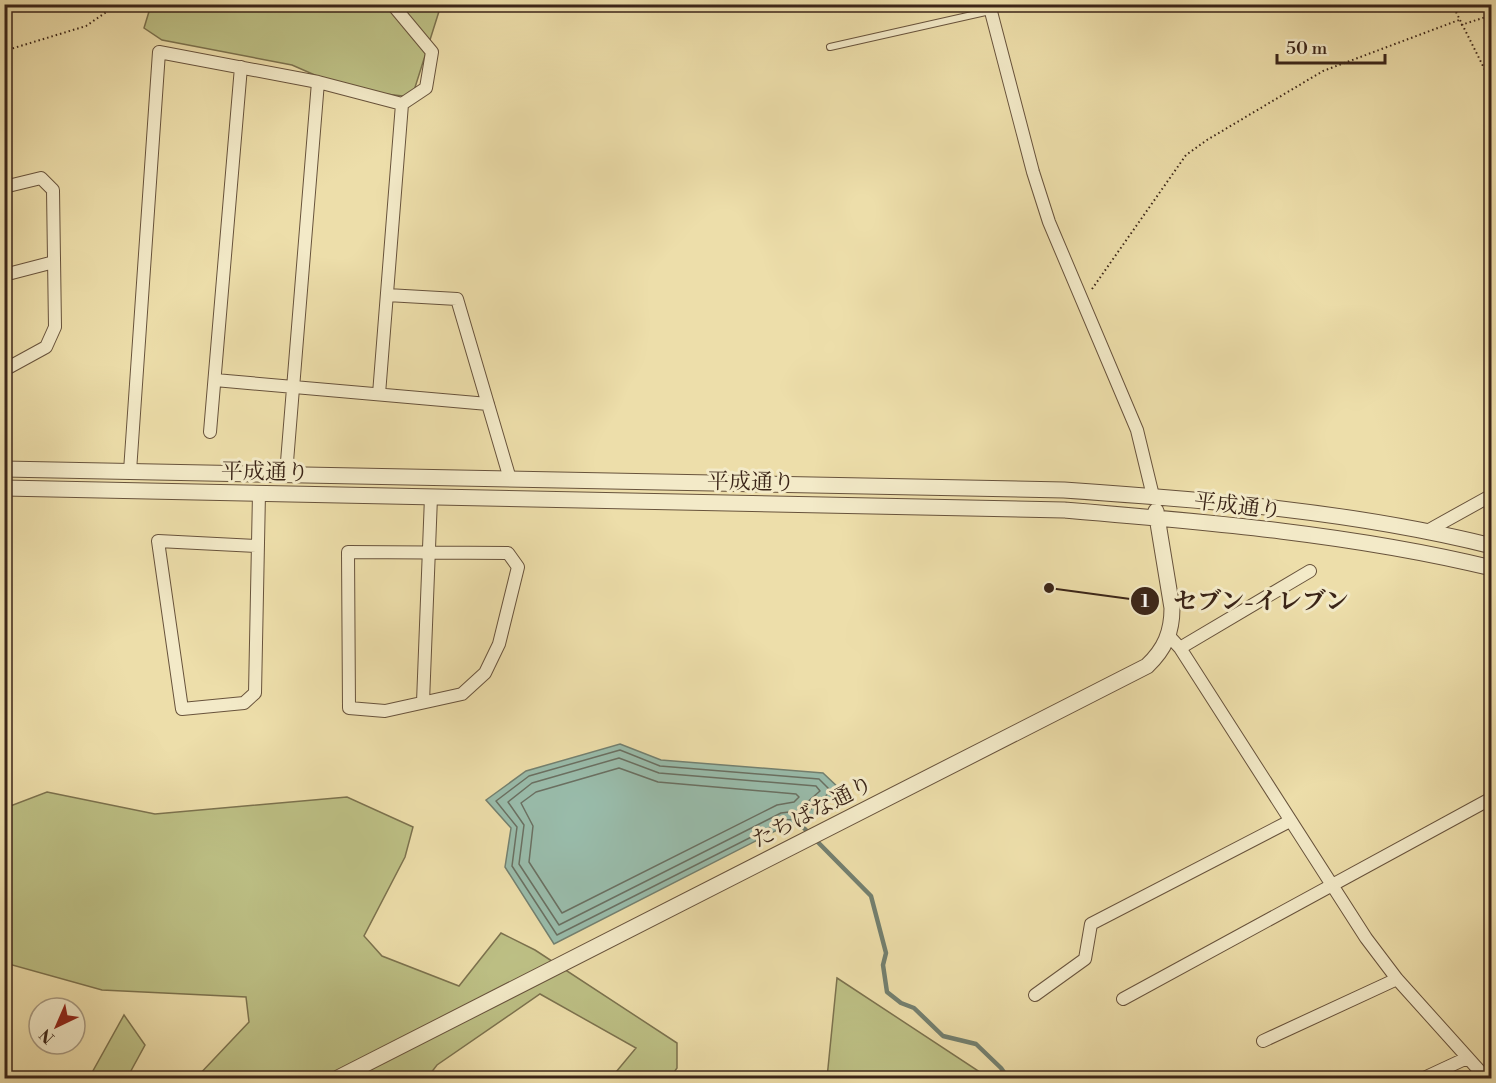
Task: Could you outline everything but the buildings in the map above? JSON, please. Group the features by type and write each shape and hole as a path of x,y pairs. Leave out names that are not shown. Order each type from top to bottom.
{"street":[{"path":"130,471 159,52 318,82 402,104 426,88 432,52 392,4"},
{"path":"990,8 1033,172 1049,222 1137,430 1153,496"},
{"path":"210,432 241,67"},
{"path":"286,474 318,82"},
{"path":"379,394 402,104"},
{"path":"4,187 41,178 53,190 55,327 46,347 4,370"},
{"path":"4,275 54,262"},
{"path":"387,295 457,299 510,479"},
{"path":"215,380 488,404"},
{"name":"平成通り","path":"4,469 1064,490 1206,500 1429,530 1491,546"},
{"name":"平成通り","path":"4,488 1064,510 1209,522 1431,554 1491,568"},
{"path":"258,546 158,541 182,709 244,703 255,693 260,494"},
{"path":"1429,530 1491,495"},
{"name":"たちばな通り","path":"338,1078 656,919 854,814 1099,693 1147,666 1163,648 1169,636 1172,608 1153,496"},
{"path":"423,702 431,497"},
{"path":"348,552 429,553 508,553 518,567 499,644 485,673 462,694 385,711 349,708 348,552"},
{"path":"1180,648 1310,571"},
{"path":"1169,636 1180,648 1366,938 1397,979 1486,1078"},
{"path":"1122,999 1491,798"},
{"path":"1035,995 1085,959 1091,924 1290,821"},
{"path":"1263,1041 1397,979"},
{"path":"1424,1078 1467,1058"}],"lane":[{"path":"830,47 990,8"}],"path":[{"path":"4,51 86,26 118,4"},
{"path":"1452,4 1491,84"},
{"path":"1461,25 1491,15"},
{"path":"1084,301 1186,155 1207,140 1323,71 1459,20"}],"green space":[{"path":"151,5 441,5 412,97 349,90 292,65 162,40 144,28"},
{"path":"47,792 155,814 347,797 413,827 405,857 364,936 382,956 459,986 501,933 535,950 677,1043 677,1068 670,1078 611,1078 636,1048 540,994 437,1065 427,1078 196,1078 249,1022 246,997 102,990 5,963 5,808"},
{"path":"837,978 989,1078 827,1078"},
{"path":"124,1015 145,1045 127,1078 89,1078"}],"water":[{"path":"620,744 661,760 823,773 842,791 801,825 787,825 554,944 505,867 511,828 486,800 526,771"}],"waterway":[{"path":"797,821 871,896 886,953 883,965 887,992 901,1003 914,1008 943,1036 976,1044 1008,1078"}],"place":[{"name":"セブン-イレブン","path":"1049,588"}]}
